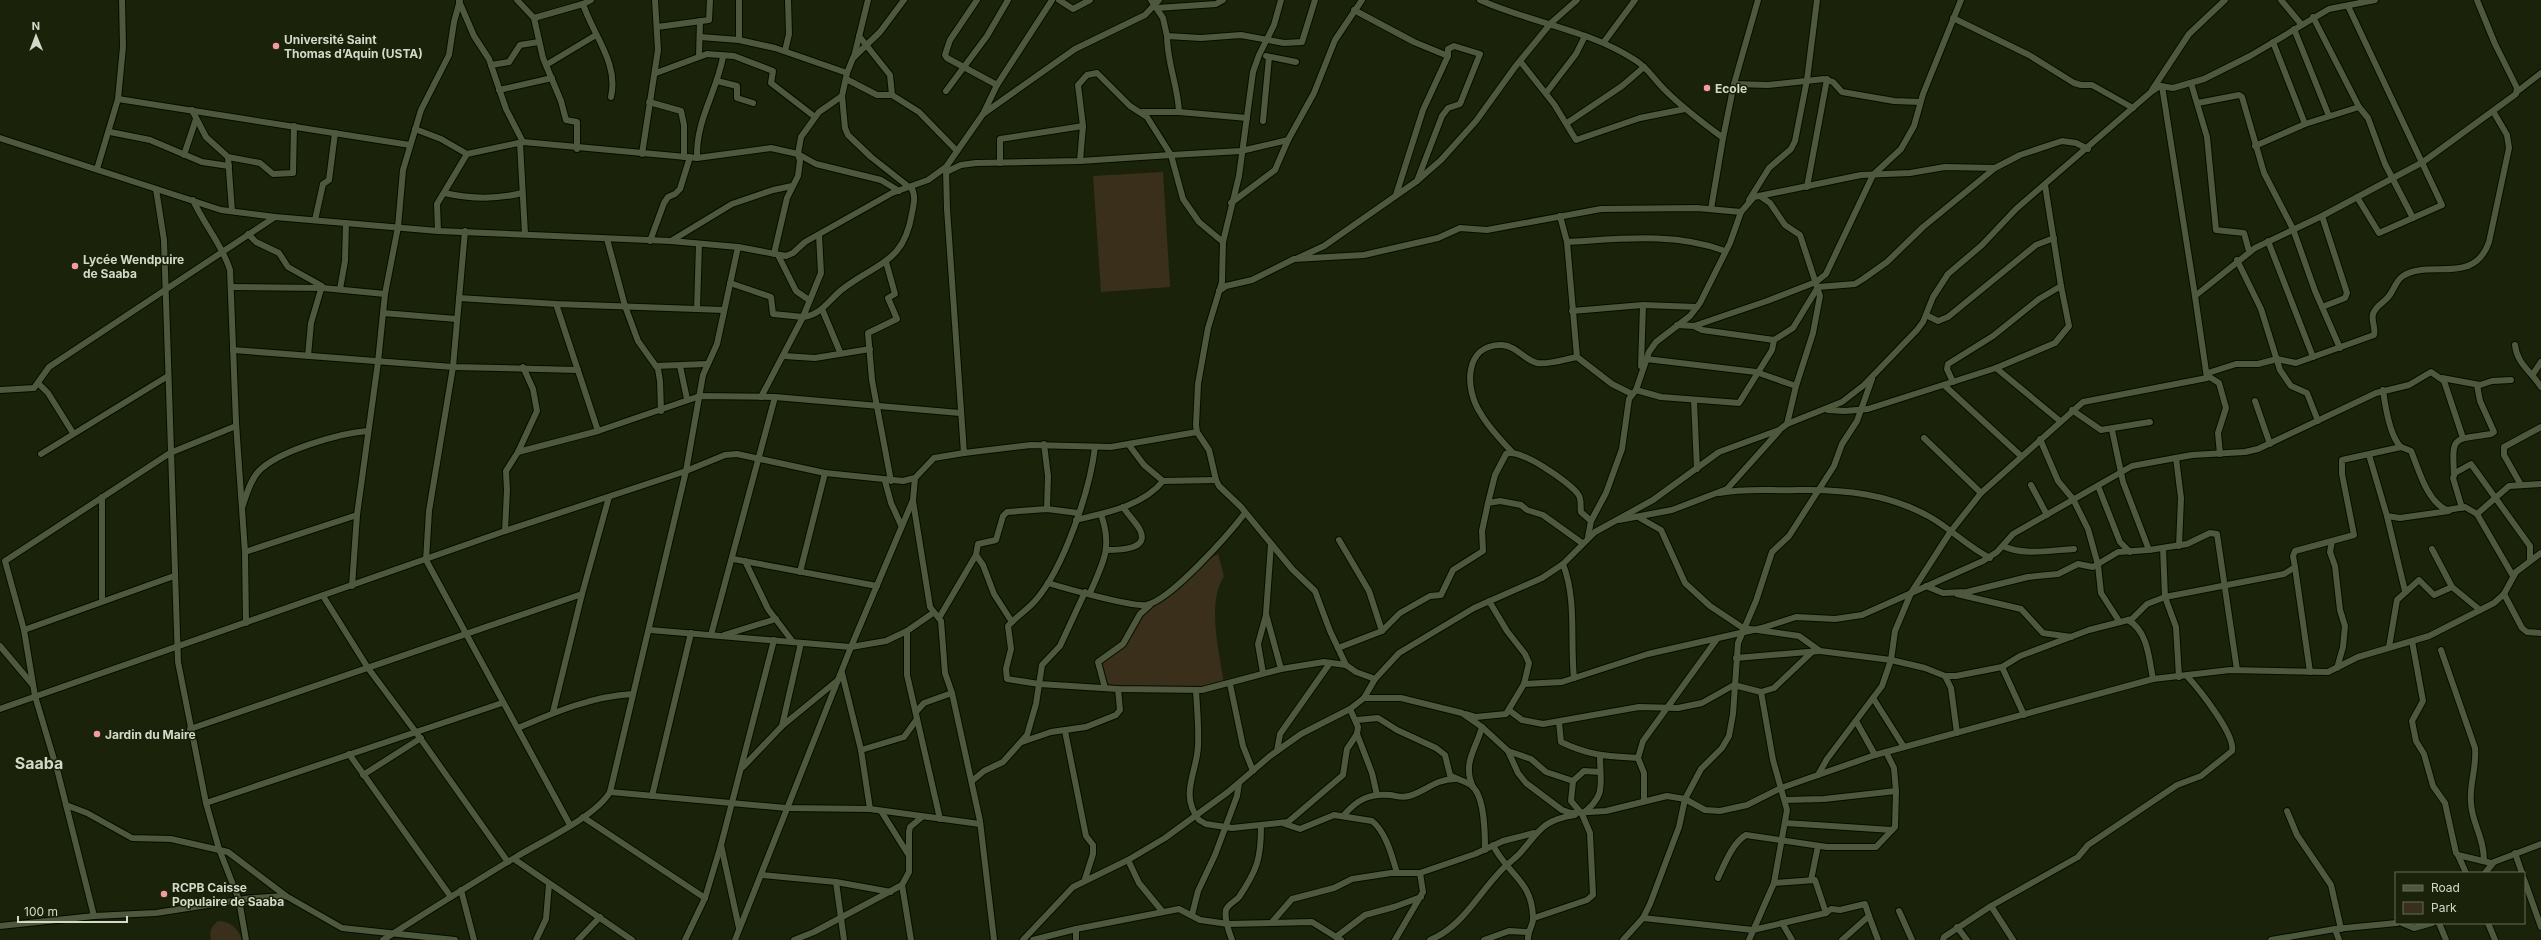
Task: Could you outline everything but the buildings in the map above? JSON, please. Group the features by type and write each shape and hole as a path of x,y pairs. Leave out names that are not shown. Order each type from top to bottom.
{"street":[{"path":"96,169 110,132 118,99 123,47 122,0"},
{"path":"459,0 474,36 491,66 499,90 521,142 522,193 525,234"},
{"path":"352,586 357,515 378,362 385,294 398,227 403,170 421,110 449,54 459,0"},
{"path":"517,0 534,18 546,65 562,101 566,120 577,122 577,149"},
{"path":"534,18 592,0"},
{"path":"642,154 649,102 656,73 657,27 655,0"},
{"path":"657,27 710,19 710,0"},
{"path":"739,0 739,40"},
{"path":"784,51 789,34 788,0"},
{"path":"730,283 771,298 774,314 802,317 814,315 822,310 844,287 886,262 909,231 915,198 910,187 871,157 848,135 846,128 842,96 846,76 853,58 868,0"},
{"path":"853,58 865,44 880,32 904,0"},
{"path":"977,0 945,50 946,58 997,85"},
{"path":"946,91 1001,15 1008,0"},
{"path":"964,453 960,413 946,169 983,114 997,85 1052,0"},
{"path":"1059,0 1074,9 1090,0"},
{"path":"983,114 1057,60 1109,31 1145,15 1156,3 1216,4 1223,0"},
{"path":"1281,0 1274,25 1259,55 1253,72 1241,152 1239,176 1231,203 1223,242 1222,277 1205,342 1195,412 1197,432 1209,450 1216,480 1271,544 1317,594 1346,665"},
{"path":"1167,36 1192,38 1242,35 1267,39 1284,44 1301,43 1315,0"},
{"path":"1231,203 1275,170 1288,140 1314,93 1335,40 1362,0"},
{"path":"1480,0 1502,10 1551,23 1604,42 1644,67 1685,109 1723,138"},
{"path":"1219,291 1226,286 1252,280 1324,246 1417,181 1459,142 1493,100 1520,61 1551,23 1577,0"},
{"path":"1604,42 1635,0"},
{"path":"1711,209 1734,84 1758,0"},
{"path":"1588,537 1591,521 1606,494 1622,449 1626,410 1646,359 1656,342 1690,316 1697,307 1726,251 1740,212 1769,168 1777,159 1791,149 1807,80 1817,0"},
{"path":"1694,326 1702,330 1774,340 1793,328 1817,285 1826,274 1873,175 1901,149 1914,126 1920,102 1961,0"},
{"path":"2151,92 2190,34 2225,0"},
{"path":"2281,0 2301,24"},
{"path":"1614,520 1672,510 1719,493 1733,484 1779,430 1787,424 1827,410 1854,394 1917,330 1926,315 1933,297 1948,274 2045,185 2088,149 2151,92 2162,86 2173,88 2191,83 2230,67 2328,9 2375,0"},
{"path":"2477,0 2518,91"},
{"path":"1156,3 1166,24 1168,58 1177,91 1179,112"},
{"path":"583,4 596,35 602,41 613,79 611,97"},
{"path":"2348,6 2442,204 2379,233 2357,197"},
{"path":"1354,10 1414,42 1448,56"},
{"path":"2313,17 2359,107 2368,118 2376,144 2392,179 2413,218"},
{"path":"1953,18 2029,55 2074,82 2081,85 2092,85 2133,108"},
{"path":"699,56 700,21"},
{"path":"2294,29 2330,116"},
{"path":"546,65 596,35"},
{"path":"859,36 890,75 892,95"},
{"path":"1546,93 1576,54 1585,36"},
{"path":"700,37 739,40 784,51 846,76 877,95 892,95 919,112 957,151"},
{"path":"491,66 509,62 520,45 539,42"},
{"path":"2273,42 2305,124"},
{"path":"1396,195 1423,110 1448,56 1448,49 1454,46 1478,52 1480,57 1460,104 1448,108 1442,116 1417,181"},
{"path":"656,73 707,54 744,59 772,70 772,83 815,117"},
{"path":"1259,55 1296,62"},
{"path":"650,241 664,203 668,197 676,194 680,189 698,130 717,81 723,57"},
{"path":"1263,121 1269,57"},
{"path":"1520,61 1546,93 1566,122 1573,138 1580,140 1640,118 1685,109"},
{"path":"1566,122 1622,86 1644,67"},
{"path":"1080,161 1083,126 1078,85 1082,78 1093,73 1101,75 1130,106 1142,112 1179,112 1247,118"},
{"path":"2195,296 2249,251 2322,216 2423,162 2493,111 2541,73"},
{"path":"499,90 552,78"},
{"path":"1734,84 1768,85 1827,79 1842,92 1894,101 1920,102"},
{"path":"1807,187 1827,79"},
{"path":"717,81 737,86 737,98 753,103"},
{"path":"2191,83 2198,103 2210,157 2216,230 2244,233 2249,251"},
{"path":"2162,86 2208,375 2220,383 2226,405 2218,433 2220,454"},
{"path":"2198,103 2239,95 2242,97 2264,173 2293,229 2322,307 2340,348"},
{"path":"809,300 796,291 776,254 787,198 800,168 798,154 801,137 815,117 826,106 842,96"},
{"path":"118,99 410,145"},
{"path":"649,102 681,110 690,157"},
{"path":"2255,146 2305,124 2359,107"},
{"path":"192,110 209,140 228,157 264,164 273,174 293,173 294,126"},
{"path":"1818,775 1826,759 1885,681 1891,660 1895,631 1911,594 1951,531 1981,493 2072,410 2085,401 2205,379 2208,375 2234,364 2258,364 2277,360 2292,363 2374,336 2372,316 2376,307 2388,298 2399,279 2404,275 2414,272 2455,269 2478,259 2486,251 2509,148 2507,135 2493,111"},
{"path":"1142,112 1160,140 1166,144 1171,155 1183,199 1199,222 1223,242"},
{"path":"184,155 196,119"},
{"path":"1000,163 1000,139 1083,126"},
{"path":"415,129 441,139 467,154 521,142 577,149 690,157 771,148 798,154 816,164 881,180 899,191"},
{"path":"110,132 150,140 202,162 229,166"},
{"path":"315,220 323,184 329,180 335,133"},
{"path":"0,138 193,200 210,207 232,211 276,217 438,231 671,241 738,247 776,254 793,253 801,244 899,191 932,177 946,169 961,165 1080,161 1241,152 1288,140"},
{"path":"1677,325 1694,326 1817,285 1855,284 1887,262 1923,227 1995,168 2026,152 2062,141 2088,149"},
{"path":"438,231 436,207 467,154"},
{"path":"228,157 232,211"},
{"path":"1749,200 1760,196 1873,175 1910,173 1945,167 1995,168"},
{"path":"1827,410 1859,411 1996,368 2055,343 2069,326 2045,185"},
{"path":"671,241 732,204 773,190 792,186"},
{"path":"156,189 164,240 178,662 190,729 206,803 219,849 238,900 246,940"},
{"path":"444,193 468,198 490,198 522,193"},
{"path":"1760,196 1770,203 1785,225 1800,236 1817,285 1820,301 1819,310 1796,386 1787,424"},
{"path":"193,200 200,215 224,251 230,270 236,426 244,552 246,623"},
{"path":"1294,259 1364,255 1438,238 1460,228 1487,230 1601,209 1711,209 1740,212"},
{"path":"1560,216 1567,242 1577,357 1612,384 1634,392 1661,397 1739,402 1756,372 1772,350 1774,340"},
{"path":"2322,216 2347,293 2345,298 2322,307"},
{"path":"0,390 26,390 34,388 49,367 166,292 248,234 276,217"},
{"path":"340,289 345,260 346,223"},
{"path":"465,231 456,319 453,367 430,511 426,560 502,703 518,728 570,824"},
{"path":"248,234 261,245 279,253 288,267 317,281 323,288"},
{"path":"761,397 784,356 821,273 819,235"},
{"path":"1567,242 1622,237 1701,242 1726,251"},
{"path":"1926,315 1938,321 1948,317 2036,245 2054,238"},
{"path":"607,239 625,306 642,348 656,366 660,381 661,411"},
{"path":"2268,241 2313,357"},
{"path":"697,309 699,244"},
{"path":"383,940 461,890 583,817 605,800 610,792 650,630 686,470 706,364 717,344 738,247"},
{"path":"2237,260 2256,296 2280,370 2289,384 2307,392 2318,421"},
{"path":"886,262 894,294 888,298 897,320 868,332 872,380 878,405 891,503 901,525"},
{"path":"1953,382 1947,369 1948,364 1993,336 2039,299 2061,286"},
{"path":"231,287 323,288 385,294"},
{"path":"308,356 311,323 323,288"},
{"path":"459,298 556,304 724,310"},
{"path":"556,304 598,431"},
{"path":"1572,311 1643,305 1697,307"},
{"path":"1641,373 1643,305"},
{"path":"822,310 840,352"},
{"path":"383,313 456,319"},
{"path":"1577,357 1538,363 1514,348 1504,345 1489,346 1475,356 1470,365 1470,372 1472,392 1480,414 1512,452 1549,471 1576,492 1580,498 1581,512 1591,521"},
{"path":"2516,345 2519,362 2533,374 2541,387"},
{"path":"784,356 815,358 840,352 870,349"},
{"path":"233,350 453,367 523,367 578,370"},
{"path":"1646,359 1756,372 1796,386"},
{"path":"2533,374 2541,362"},
{"path":"656,366 706,364"},
{"path":"680,366 687,399"},
{"path":"505,531 506,471 518,452 537,411 533,389 523,367"},
{"path":"1996,368 2060,421"},
{"path":"1751,631 1802,616 1849,619 1911,594 1990,558 2013,534 2073,499 2138,464 2176,458 2250,451 2270,444 2336,411 2383,390 2409,385 2431,372 2442,378 2477,385 2511,380"},
{"path":"41,454 168,376"},
{"path":"1623,940 1643,918 1679,827 1685,799 1701,769 1722,748 1729,736 1733,714 1736,658 1742,630 1756,601 1772,552 1789,536 1834,466 1842,444 1857,421 1859,411 1873,376"},
{"path":"2442,378 2453,402 2463,438"},
{"path":"38,383 48,393 73,433"},
{"path":"1944,385 2021,456"},
{"path":"2462,508 2455,486 2452,452 2455,443 2463,438 2491,434 2494,432 2480,401 2477,385"},
{"path":"2383,390 2386,414 2395,440 2401,447 2411,451 2433,498 2442,508 2450,511"},
{"path":"518,452 598,431 661,411 687,399 700,396 775,397 960,413"},
{"path":"711,635 733,559 775,397"},
{"path":"1694,400 1697,468"},
{"path":"2255,400 2270,444"},
{"path":"2072,410 2098,430 2112,430 2150,422"},
{"path":"94,916 66,805 35,696 24,630 5,561 170,453 236,426"},
{"path":"2521,485 2503,452 2504,447 2541,427"},
{"path":"1023,940 1069,891 1085,880 1128,860 1165,838 1239,783 1277,751 1301,734 1350,709 1364,698 1375,679 1399,653 1489,601 1542,578 1563,564 1588,537 1614,520 1653,500 1719,452 1734,445 1779,430"},
{"path":"2112,430 2122,472 2149,550"},
{"path":"241,510 257,473 276,458 330,439 368,431"},
{"path":"940,618 933,613 913,500 915,478 931,460 964,453 1020,445 1044,444 1095,447 1128,445 1197,432"},
{"path":"1924,438 1981,493"},
{"path":"2040,439 2062,488 2073,499 2088,529 2098,565 2100,593 2119,621"},
{"path":"1044,444 1048,476 1047,510"},
{"path":"1128,445 1144,465 1162,481 1216,480"},
{"path":"1095,447 1092,469 1076,520 1048,583 1035,601 1012,622 1007,630 1011,649 1006,677 1012,681 1039,684 1118,689 1196,690 1230,684 1263,673 1281,669 1330,663 1346,665 1356,672 1375,679"},
{"path":"2310,672 2295,567 2292,556 2295,551 2332,541 2354,533 2341,462 2401,447"},
{"path":"1338,648 1382,631 1400,613 1430,596 1441,595 1453,570 1482,553 1484,549 1483,525 1495,475 1506,454 1512,452"},
{"path":"0,709 505,531 609,497 728,454 758,458 824,473 888,481 915,478"},
{"path":"2369,454 2387,516 2405,591"},
{"path":"2176,458 2181,498 2178,546"},
{"path":"2454,475 2471,464 2530,546 2530,559"},
{"path":"800,572 824,473"},
{"path":"1076,520 1123,507 1151,493 1162,481"},
{"path":"2477,514 2509,486 2541,484"},
{"path":"2031,485 2047,515"},
{"path":"2098,486 2120,542 2130,552"},
{"path":"1719,493 1755,489 1819,489 1891,499 1931,517 1951,531 1973,550 1990,558"},
{"path":"102,497 102,602"},
{"path":"553,712 582,594 609,497"},
{"path":"735,940 851,647 901,525 913,500"},
{"path":"1488,503 1500,501 1520,505 1527,510 1543,515 1582,544"},
{"path":"1107,550 1134,547 1138,545 1141,538 1139,528 1123,507"},
{"path":"2387,516 2400,518 2470,508 2477,514 2513,576"},
{"path":"994,940 980,824 952,693 945,673 940,618 976,555 978,544 996,540 1004,516 1007,512 1047,510 1078,513"},
{"path":"1105,688 1098,662 1123,644 1140,614 1156,602 1222,542 1245,513"},
{"path":"972,781 984,771 1003,762 1022,742 1028,732 1034,713 1042,664 1063,642 1107,550 1106,530 1101,514"},
{"path":"244,552 357,515"},
{"path":"1638,516 1661,530 1685,583 1710,606 1742,630"},
{"path":"1953,593 1975,591 2034,576 2058,574 2078,564 2090,567 2098,565 2115,553 2178,546 2210,533 2216,533 2225,584 2236,670"},
{"path":"1339,540 1369,591 1382,631"},
{"path":"2332,541 2330,552 2335,566 2340,610 2345,626 2343,647 2337,668"},
{"path":"1263,673 1258,644 1266,614 1271,544"},
{"path":"2003,546 2014,550 2074,549"},
{"path":"2163,548 2165,597 2176,627 2179,677"},
{"path":"2432,549 2452,587 2480,610"},
{"path":"1272,922 1292,899 1334,888 1358,877 1397,873 1420,873 1485,850 1503,841 1534,834 1560,818 1667,796 1685,799 1705,810 1720,811 1747,805 1781,788 1875,755 2153,679 2236,670 2328,672 2358,657 2440,631 2494,603 2504,594 2513,576 2530,559 2541,552"},
{"path":"976,555 998,605 1012,622"},
{"path":"733,559 877,586"},
{"path":"745,561 768,609 793,642"},
{"path":"1563,564 1569,581 1572,602 1574,678"},
{"path":"1736,658 1817,651 1891,660 1925,668 1945,676 1956,676 2002,667 2020,656 2119,621 2128,620 2135,617 2147,604 2165,597 2225,584 2281,575 2295,567"},
{"path":"24,630 174,576"},
{"path":"2389,647 2397,600 2405,591 2419,580 2422,581 2434,595 2452,587"},
{"path":"1048,583 1140,605 1156,602"},
{"path":"1926,586 1936,591 1953,593 2021,609 2044,633 2072,638"},
{"path":"190,729 582,594"},
{"path":"2504,594 2522,628 2527,632 2541,633"},
{"path":"323,596 368,668 511,860 600,917 632,940"},
{"path":"1364,698 1401,698 1462,713 1489,716 1500,716 1510,711 1524,684 1529,664 1525,654 1507,632 1489,601"},
{"path":"650,630 851,647 878,644 907,631 933,613"},
{"path":"1266,614 1281,669"},
{"path":"722,636 776,619"},
{"path":"2128,620 2138,627 2145,641 2153,679"},
{"path":"1524,684 1554,683 1648,654 1717,639 1742,630 1799,636 1817,651"},
{"path":"907,631 906,675 918,719 940,819"},
{"path":"652,796 692,633"},
{"path":"1644,801 1644,773 1638,758 1643,741 1717,639"},
{"path":"685,940 705,898 742,768 774,640"},
{"path":"2412,641 2423,701 2412,721 2412,726 2416,741 2424,754 2433,786 2445,803 2458,855 2466,872"},
{"path":"782,726 801,643"},
{"path":"0,646 32,684"},
{"path":"2441,650 2475,748 2476,762 2470,801 2483,842 2484,861"},
{"path":"1510,711 1530,722 1543,724 1639,707 1678,708 1702,703 1734,685 1761,692 1774,688 1817,651"},
{"path":"1277,751 1280,734 1330,663"},
{"path":"2002,667 2024,714"},
{"path":"742,768 782,726 840,676"},
{"path":"840,676 861,750 870,809"},
{"path":"1945,676 1951,688 1957,733"},
{"path":"1943,940 1958,927 1991,906 2078,857 2088,844 2177,785 2201,776 2232,750 2232,744 2216,715 2187,676"},
{"path":"1230,684 1242,746 1253,771"},
{"path":"1022,742 1051,732 1086,727 1116,715 1120,710 1118,689"},
{"path":"1196,690 1198,752 1189,788 1195,815 1202,823 1224,828 1261,827 1285,824 1300,829 1334,815 1366,818 1377,825 1389,848 1397,873"},
{"path":"1749,940 1774,883 1785,823 1785,800 1773,760 1761,692"},
{"path":"916,712 924,703 952,693"},
{"path":"518,728 553,712 609,695 633,694"},
{"path":"1873,698 1904,747"},
{"path":"206,803 415,731 502,703"},
{"path":"1350,709 1357,720 1357,734 1372,773 1377,795"},
{"path":"1462,713 1482,726 1508,751 1518,773 1526,783 1562,810 1580,814"},
{"path":"1357,720 1378,718 1397,730 1436,748 1445,755 1448,771 1455,779 1473,787"},
{"path":"861,750 904,737 918,719"},
{"path":"1856,721 1875,755"},
{"path":"1559,722 1561,742 1600,756 1638,758"},
{"path":"1482,726 1468,763 1469,777 1483,814 1485,850"},
{"path":"1065,731 1086,836 1093,848 1091,864 1085,880"},
{"path":"1285,824 1343,775 1347,749 1357,734"},
{"path":"363,775 420,738"},
{"path":"1508,751 1531,759 1546,772 1573,781"},
{"path":"1718,878 1729,856 1744,836 1834,848 1876,847 1896,826 1896,791 1894,768 1886,752"},
{"path":"349,754 450,897"},
{"path":"1580,814 1598,800 1600,790 1600,756"},
{"path":"1534,918 1587,900 1593,895 1590,833 1571,801 1573,781 1584,771 1600,772"},
{"path":"1344,815 1359,800 1377,795 1407,797 1439,781 1455,779"},
{"path":"1192,915 1198,891 1215,855 1237,796 1239,783"},
{"path":"1785,800 1824,799 1896,791"},
{"path":"610,792 786,808 870,809 980,824"},
{"path":"66,805 87,814 132,838 171,839 219,849 232,855 286,896 342,928 455,940"},
{"path":"881,811 908,855"},
{"path":"2287,811 2297,835 2331,885 2339,940"},
{"path":"583,817 705,898"},
{"path":"794,940 814,932 902,885 909,872 908,855 910,827 922,817"},
{"path":"1785,823 1892,830"},
{"path":"1232,940 1226,909 1240,895 1260,860 1261,827"},
{"path":"1430,940 1442,935 1461,919 1507,865 1521,852 1534,834"},
{"path":"721,844 740,928"},
{"path":"2486,872 2492,864 2515,853 2541,844"},
{"path":"1493,845 1501,861 1507,865 1522,882 1530,899 1534,918 1527,932 1528,940"},
{"path":"1811,880 1818,846"},
{"path":"2515,853 2522,872"},
{"path":"2458,855 2492,864"},
{"path":"1128,860 1139,883 1162,912"},
{"path":"1395,940 1421,897 1424,889 1420,873"},
{"path":"762,875 836,882 891,892"},
{"path":"1774,883 1811,880 1817,882 1826,913"},
{"path":"2525,881 2541,927"},
{"path":"836,882 842,916 844,940"},
{"path":"536,940 546,919 549,884"},
{"path":"902,885 911,940"},
{"path":"461,890 474,940"},
{"path":"0,926 94,916 156,913 238,900 286,896"},
{"path":"1032,940 1076,929 1179,910 1200,920 1228,924 1312,922 1338,938 1365,915 1421,897"},
{"path":"1643,918 1753,930 1826,913 1831,909 1840,910 1863,903 1878,940"},
{"path":"1991,906 2013,940"},
{"path":"1899,911 1912,940"},
{"path":"1842,940 1869,916"},
{"path":"578,940 600,917"},
{"path":"1782,923 1792,940"},
{"path":"2271,940 2338,929 2395,923"},
{"path":"2404,924 2414,928 2428,924"},
{"path":"2439,924 2446,940"},
{"path":"2488,924 2495,940"},
{"path":"1958,927 1967,940"},
{"path":"1076,929 1076,940"},
{"path":"1484,940 1509,931 1527,932"},
{"path":"2312,933 2314,940"}],"green space":[{"path":"1163,172 1170,287 1101,292 1093,176"},
{"path":"1218,554 1224,576 1219,587 1215,614 1217,644 1224,685 1202,692 1107,688 1098,657 1128,639 1138,618 1203,562"},
{"path":"218,921 226,922 233,926 239,932 242,940 211,940 211,929"}],"place":[{"name":"Université Saint Thomas d’Aquin (USTA)","path":"276,46"},
{"name":"Ecole","path":"1707,88"},
{"name":"Lycée Wendpuire de Saaba","path":"75,266"},
{"name":"Jardin du Maire","path":"97,734"},
{"name":"RCPB Caisse Populaire de Saaba","path":"164,894"}],"district":[{"name":"Saaba","path":"39,763"}]}
